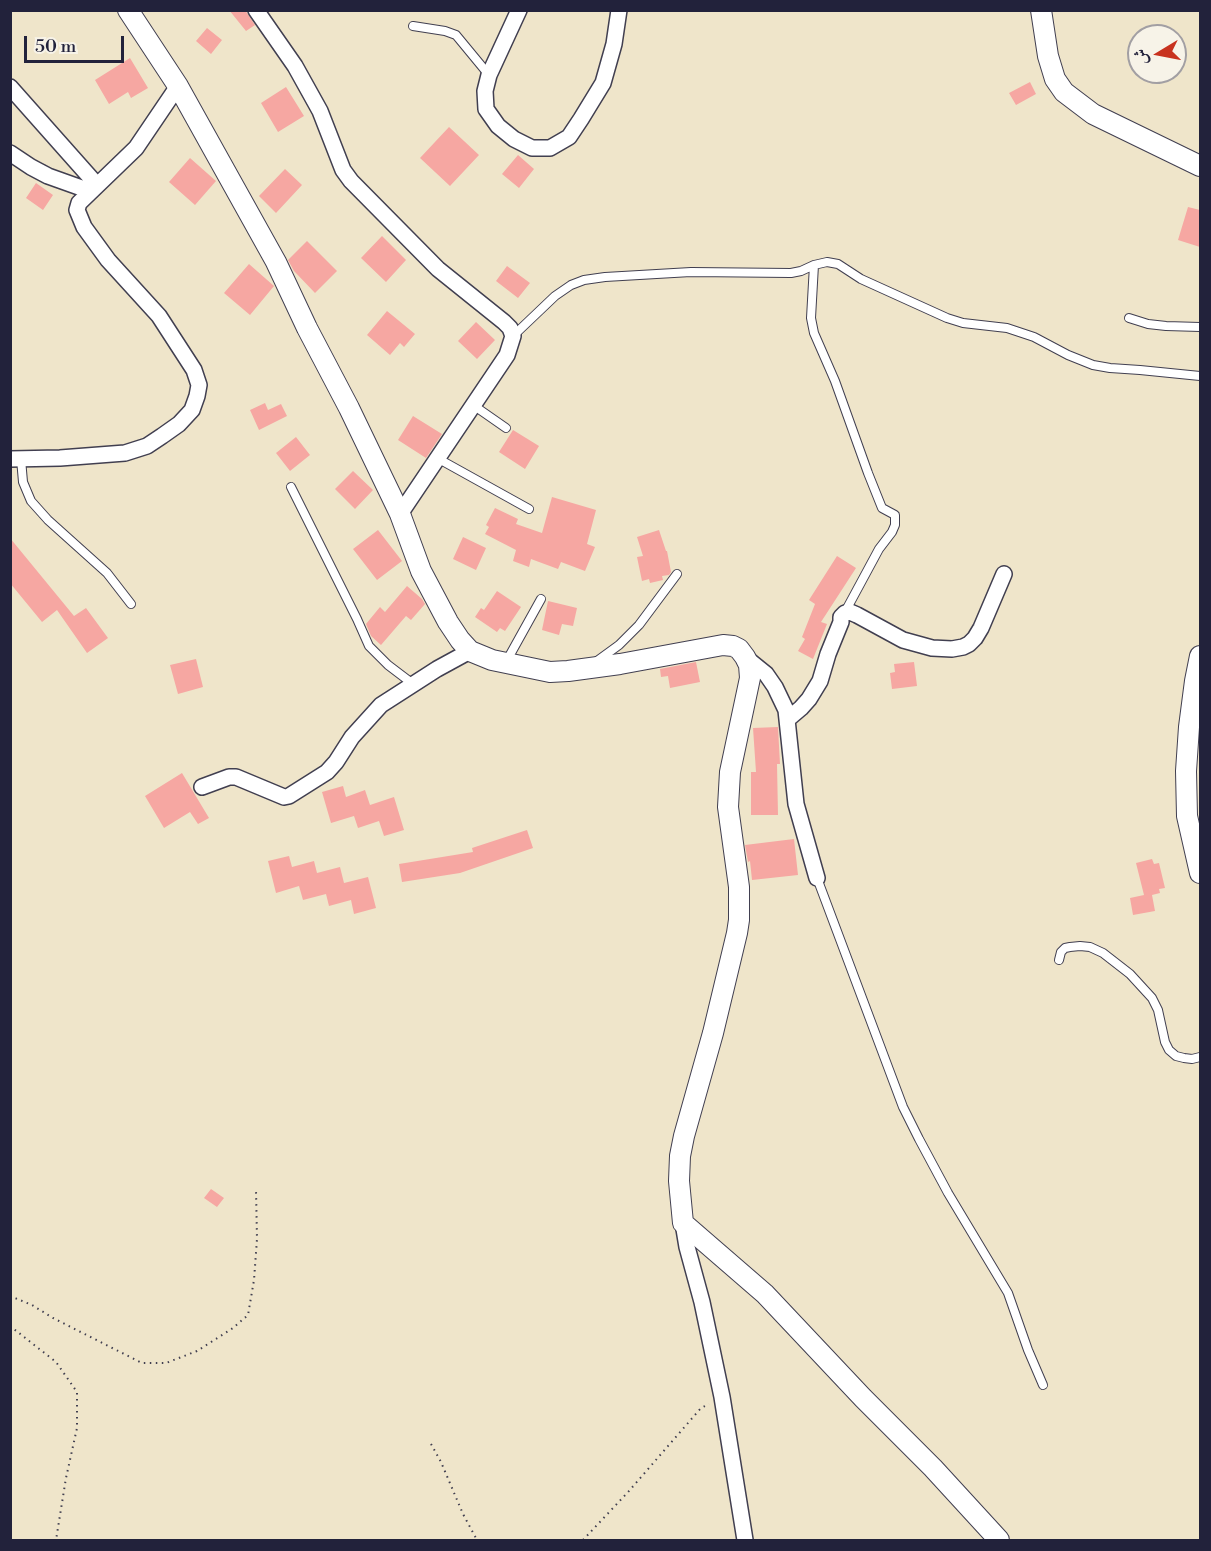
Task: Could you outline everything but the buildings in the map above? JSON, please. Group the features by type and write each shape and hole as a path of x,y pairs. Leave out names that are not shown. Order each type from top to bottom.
{"street":[{"path":"128,10 178,86 276,262 400,514 421,571 448,622 470,651 483,658 505,664 550,672 620,664 723,645 739,649 749,665 750,678 730,772 728,807 739,887 739,920 713,1033 684,1136 679,1181 687,1247 702,1302 722,1397 745,1540"},
{"path":"256,10 295,66 320,111 344,170 351,181 438,269 504,322 510,328 513,336 507,355 400,514"},
{"path":"519,10 489,75 485,91 486,109 498,126 514,139 532,148 550,148 569,137 603,83 614,44 619,10"},
{"path":"1041,10 1043,30 1055,79 1064,92 1093,114 1200,166"},
{"path":"16,459 125,453 147,446 179,424 192,410 199,385 194,370 159,316 108,260 84,227 77,210 79,203 136,148 178,86"},
{"path":"10,87 94,188"},
{"path":"10,153 48,176 94,188"},
{"path":"788,719 809,699 820,681 828,654 845,613 850,612 857,615 903,640 932,648 963,647 975,638 981,628 1004,574"},
{"path":"202,787 229,777 236,777 284,797 289,796 327,772 352,737 381,705 470,651"},
{"path":"1200,656 1189,727 1186,771 1187,816 1200,873"},
{"path":"745,657 766,674 782,699 788,719 796,804 817,878"},
{"path":"683,1223 765,1294 933,1468 999,1540"}],"lane":[{"path":"413,26 446,31 456,35 489,75"},
{"path":"513,336 555,296 571,285 584,280 691,272 791,273 827,262 838,264 861,279 947,318 963,323 1008,328 1034,337 1093,365 1110,369 1200,376"},
{"path":"814,265 811,318 814,333 835,381 882,508 894,515 895,525 879,549 845,613"},
{"path":"1129,318 1157,325 1200,327"},
{"path":"473,405 506,428"},
{"path":"437,458 529,509"},
{"path":"16,459 32,501 48,520 106,573 131,604"},
{"path":"291,487 369,646 388,666 414,685"},
{"path":"586,669 619,645 639,625 677,574"},
{"path":"505,664 541,599"},
{"path":"817,878 903,1107 948,1193 1008,1293 1043,1385"},
{"path":"1059,960 1060,952 1070,946 1090,947 1103,953 1130,974 1152,998 1158,1010 1169,1050 1176,1056 1184,1058 1200,1057"}],"path":[{"path":"10,1296 32,1305 142,1363 166,1363 197,1351 233,1328 248,1315 254,1280 257,1239 256,1190"},
{"path":"10,1326 56,1362 76,1392 77,1428 56,1540"},
{"path":"584,1540 701,1408 722,1397"},
{"path":"431,1444 477,1540"}]}
